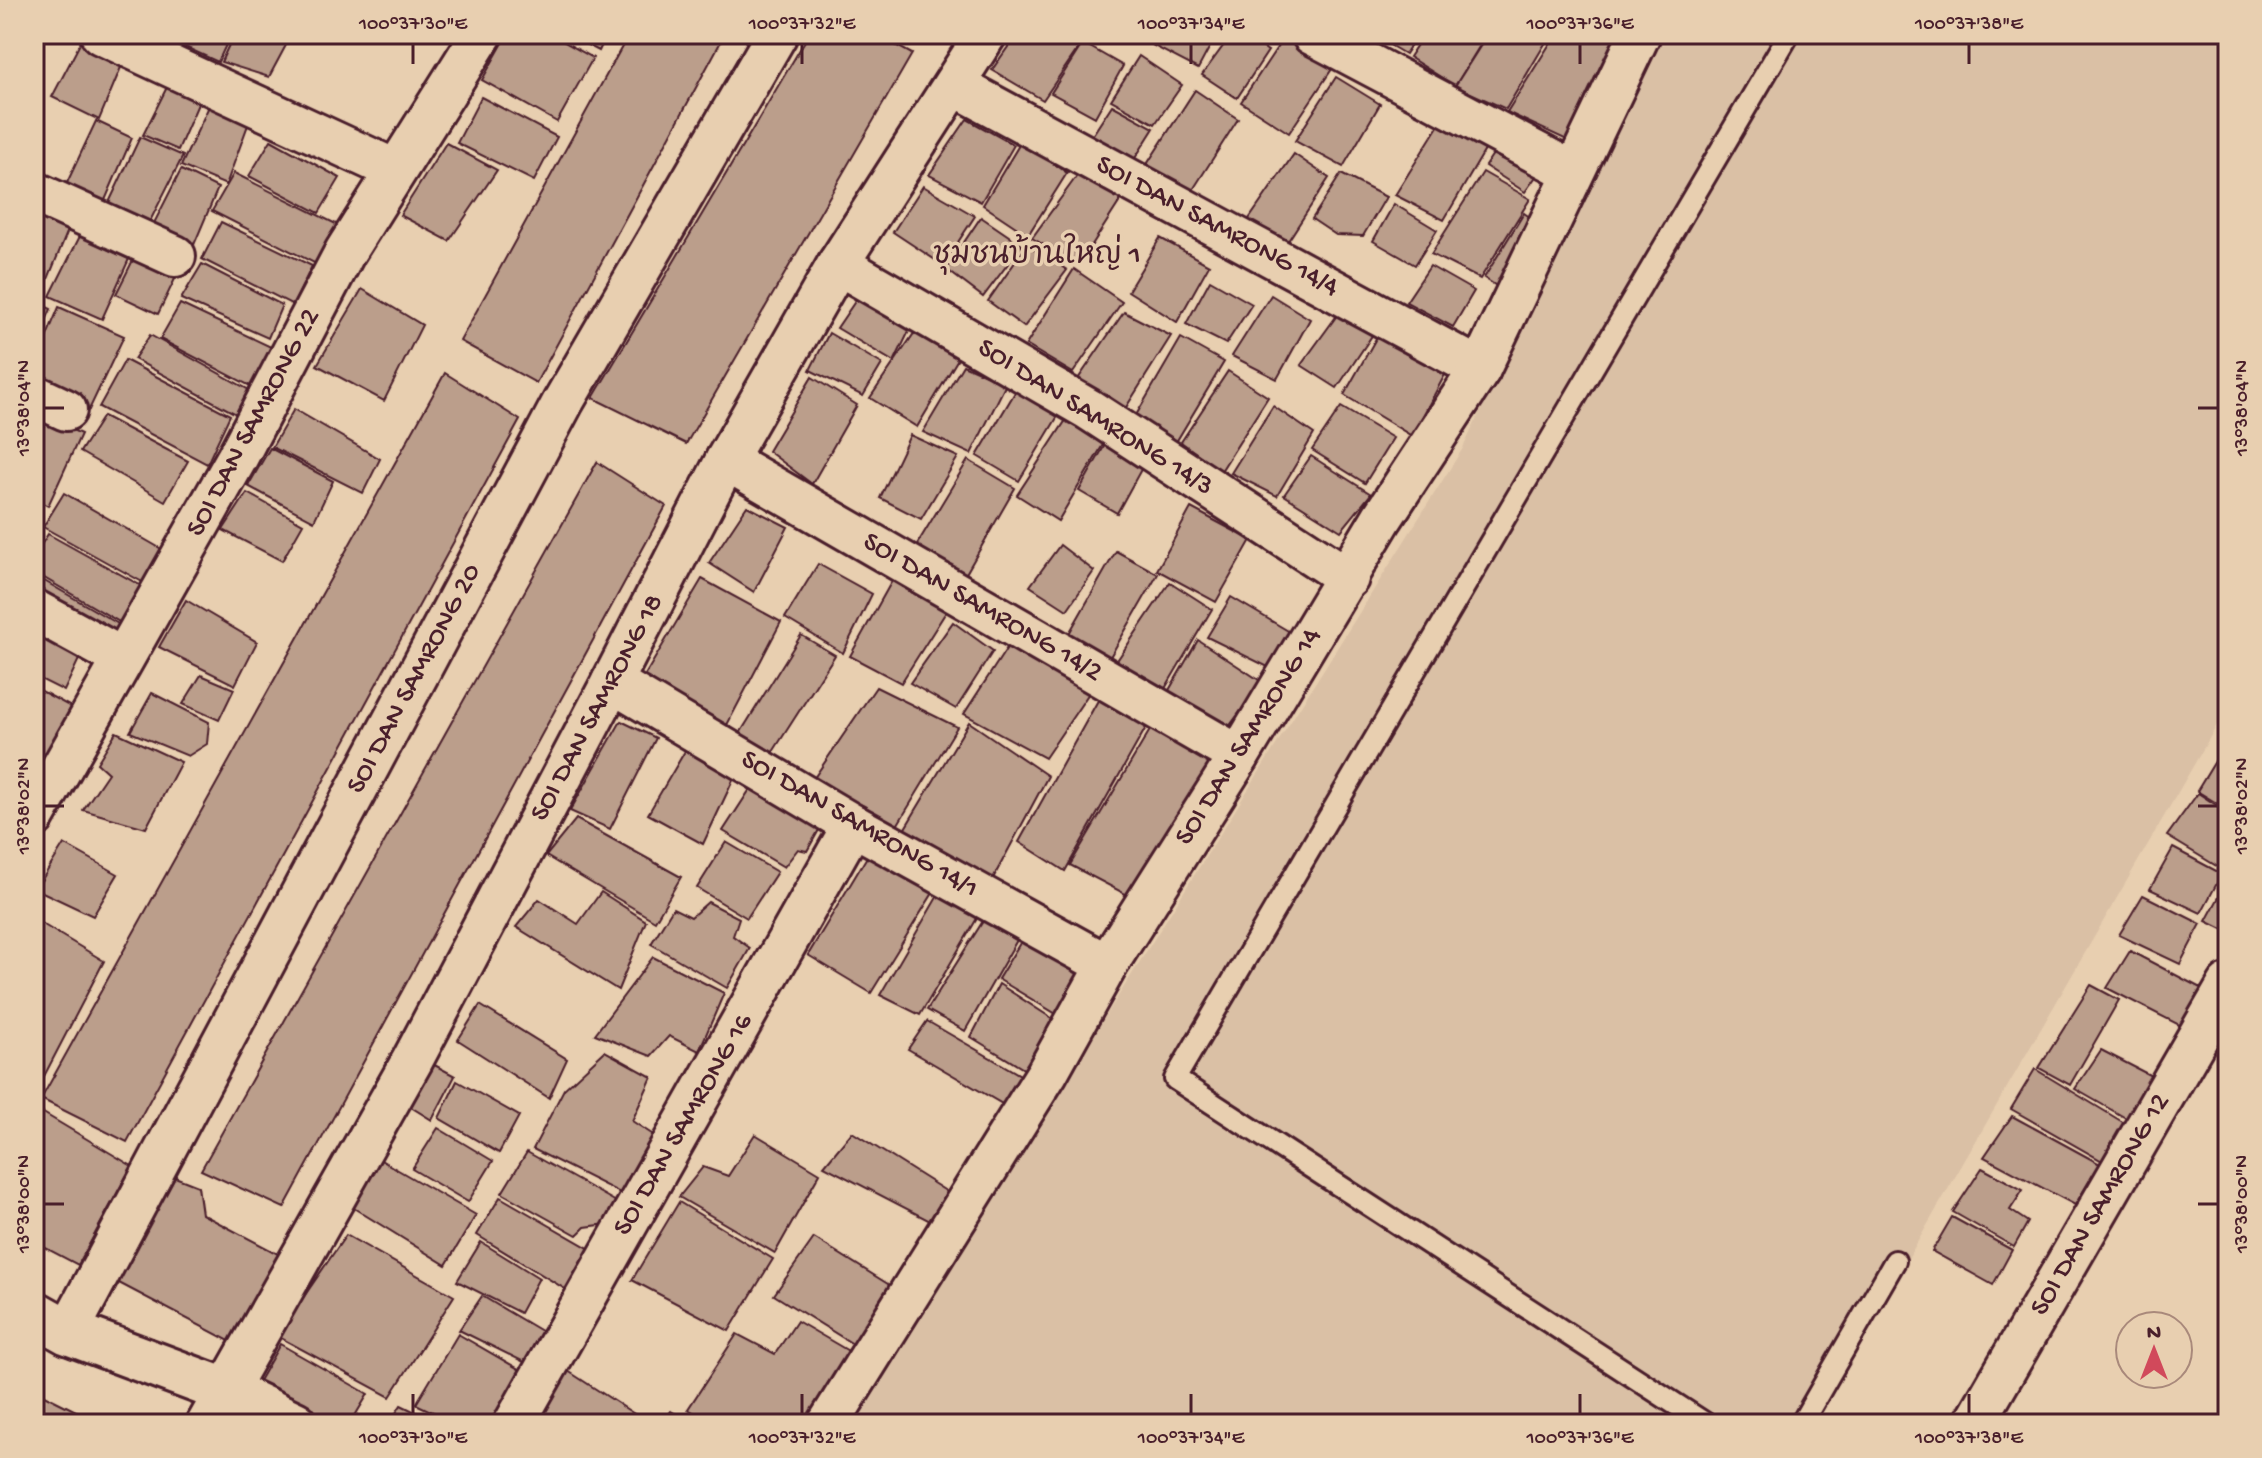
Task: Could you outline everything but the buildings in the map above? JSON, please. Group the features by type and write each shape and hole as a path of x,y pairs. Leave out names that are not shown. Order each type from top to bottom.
{"main road":[{"path":"51,1322 216,1407 295,1424"}],"street":[{"path":"101,34 395,170"},
{"name":"SOI DAN SAMRONG 20","path":"51,1322 563,402 777,34"},
{"name":"SOI DAN SAMRONG 18","path":"216,1407 412,1061 726,460 838,264 986,34"},
{"path":"1312,34 1573,172"},
{"name":"SOI DAN SAMRONG 14","path":"828,1424 1047,1073 1107,965 1239,756 1382,518 1480,369 1640,34"},
{"name":"SOI DAN SAMRONG 22","path":"34,817 237,458 345,252 395,170 467,40"},
{"name":"SOI DAN SAMRONG 14/4","path":"954,85 1480,369"},
{"path":"34,192 175,256"},
{"name":"SOI DAN SAMRONG 14/3","path":"838,264 1088,409 1348,578"},
{"name":"SOI DAN SAMRONG 14/2","path":"726,460 1239,756"},
{"path":"34,610 122,658"},
{"name":"SOI DAN SAMRONG 14/1","path":"612,682 853,825 1107,965"},
{"name":"SOI DAN SAMRONG 16","path":"514,1424 853,825"},
{"name":"SOI DAN SAMRONG 12","path":"1974,1424 2228,985"}],"lane":[{"path":"1706,1424 1175,1079 1789,34"},
{"path":"1801,1424 1895,1261"}],"shaded area":[{"path":"1659,34 2228,34 2228,706 1812,1424 849,1424 1463,448"}],"district":[{"name":"ชุมชนบ้านใหญ่ 1","path":"1037,257"}]}
